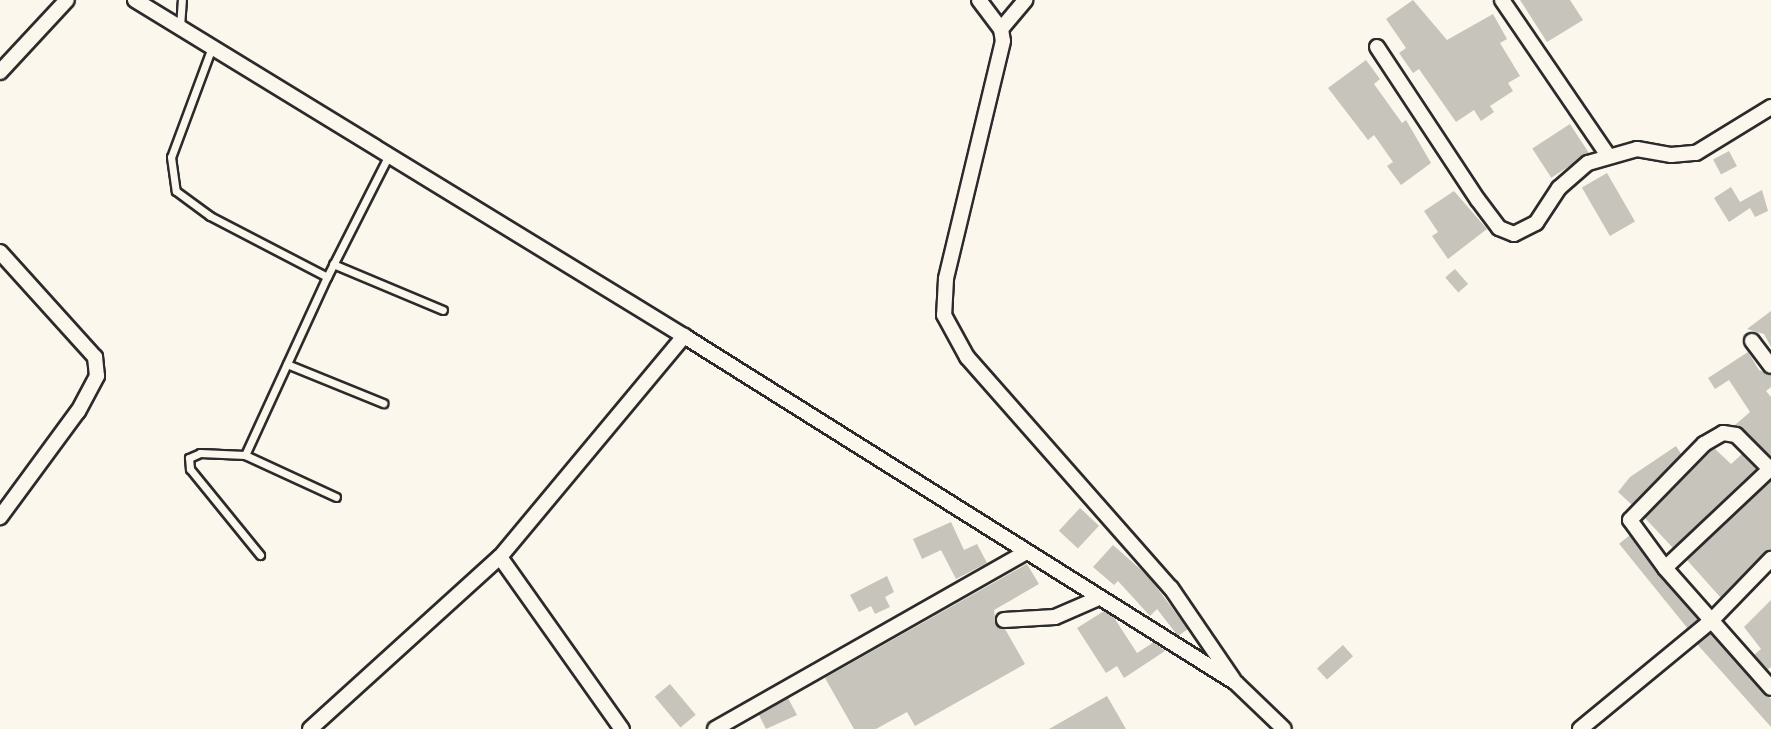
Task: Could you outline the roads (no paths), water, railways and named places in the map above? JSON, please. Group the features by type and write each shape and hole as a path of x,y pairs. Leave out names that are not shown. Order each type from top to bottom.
{"street":[{"path":"0,72 67,0"},
{"path":"979,0 1001,29"},
{"path":"1025,0 1001,29 999,64 946,279 944,315 967,357 1171,588 1236,683 1284,729"},
{"path":"1502,0 1607,154"},
{"path":"143,2 212,47 684,336 1236,683"},
{"path":"1377,47 1478,200 1508,233 1520,233 1536,223 1565,182 1607,154 1637,149 1671,155 1696,153 1771,107"},
{"path":"0,252 95,357 97,376 78,411 0,517"},
{"path":"310,729 500,557 684,336"},
{"path":"1752,341 1771,366"},
{"path":"1665,568 1770,468 1736,435 1723,433 1704,444 1634,510 1632,526 1665,568 1770,685"},
{"path":"715,729 1026,552"},
{"path":"500,557 622,729"},
{"path":"1580,729 1712,620 1771,559"},
{"path":"1004,620 1054,617 1099,598"}],"lane":[{"path":"180,27 182,0"},
{"path":"212,47 171,158 176,191 210,216 327,277"},
{"path":"245,455 333,264 390,154"},
{"path":"333,264 443,310"},
{"path":"287,364 383,403"},
{"path":"260,555 188,465 195,453 245,455 336,497"}]}
